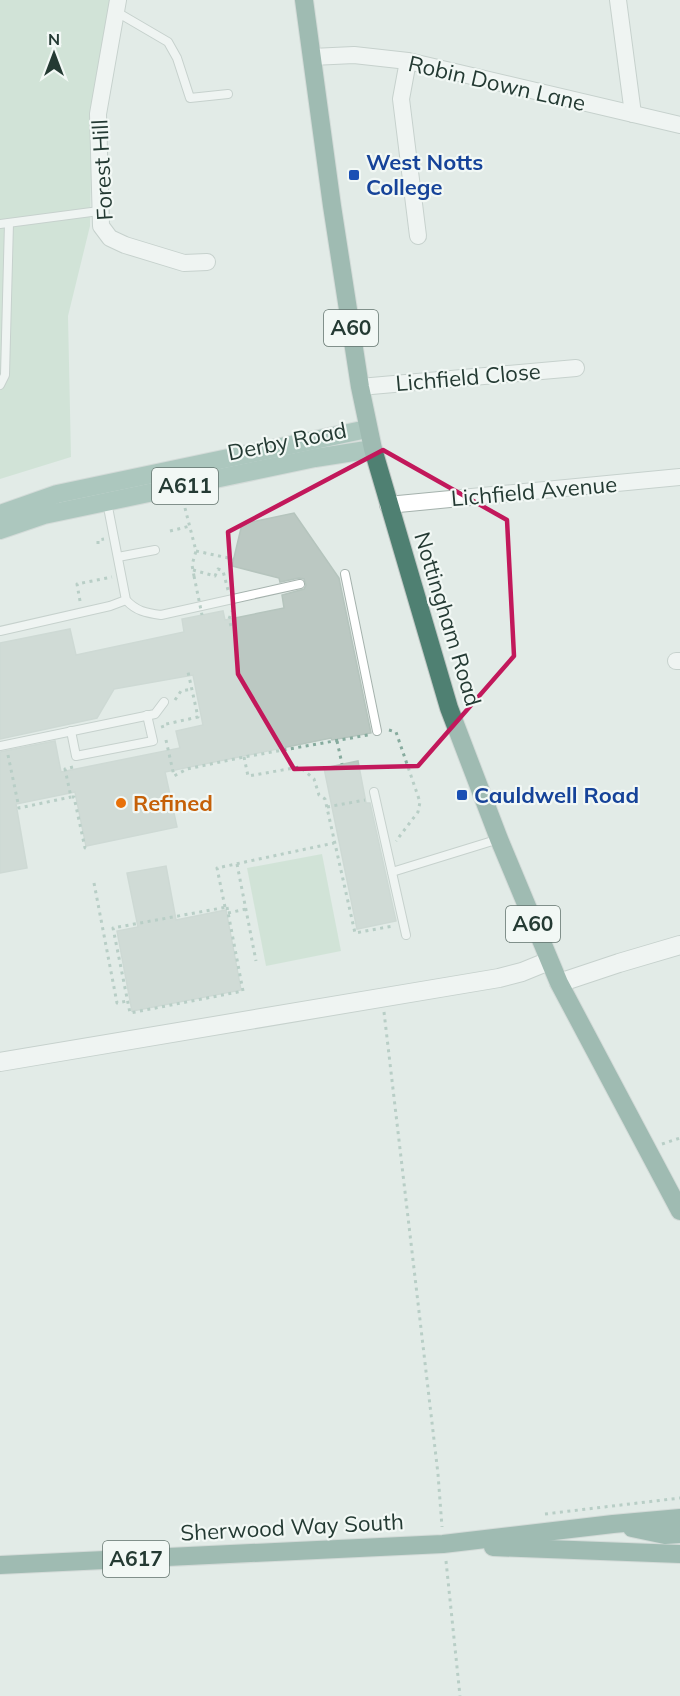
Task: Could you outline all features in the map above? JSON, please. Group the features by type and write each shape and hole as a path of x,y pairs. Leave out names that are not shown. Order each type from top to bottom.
{"highway":[{"name":"Nottingham Road","path":"304,0 332,206 368,429 388,505 449,708 549,962 680,1211"},
{"name":"Sherwood Way South","path":"0,1565 443,1542 680,1518"},
{"path":"613,1524 665,1535 680,1534"},
{"name":"Sherwood Way South","path":"443,1542 576,1551 680,1554"}],"main road":[{"name":"Derby Road","path":"0,514 57,494 368,429"},
{"name":"Derby Road","path":"0,530 44,515 315,458 373,449"}],"street":[{"path":"618,0 633,114"},
{"name":"Forest Hill","path":"117,6 98,114 101,226 110,238 125,245 184,263 207,261"},
{"name":"Robin Down Lane","path":"312,57 354,55 408,61 680,124"},
{"path":"408,61 401,99 418,236"},
{"name":"Lichfield Close","path":"360,387 576,368"},
{"name":"Lichfield Avenue","path":"388,505 680,477"},
{"path":"559,983 680,945"},
{"path":"0,1062 499,978 549,962"}],"lane":[{"path":"117,6 168,42 177,58 190,98 228,94"},
{"path":"0,385 5,375 4,224 99,211"},
{"path":"107,502 126,600 134,608 146,613 161,615 300,584"},
{"path":"118,557 155,550"},
{"path":"345,574 377,731"},
{"path":"0,631 110,606 126,600"},
{"path":"0,746 155,714 164,702"},
{"path":"71,731 76,756 153,741 147,715"},
{"path":"375,795 406,934"},
{"path":"392,872 499,839"}],"path":[{"path":"185,508 196,551 192,565 202,615"},
{"path":"170,531 190,526"},
{"path":"196,551 233,559"},
{"path":"193,570 215,576 218,569 223,571 227,586"},
{"path":"81,607 77,584 121,575"},
{"path":"231,606 229,619 231,626"},
{"path":"188,672 198,717 162,725 174,776 187,769 244,757 372,735 377,731 390,729 396,732 420,802 418,812 388,853"},
{"path":"183,691 192,689"},
{"path":"338,741 342,764"},
{"path":"8,752 19,808 74,797 85,848 89,850"},
{"path":"244,757 248,776 300,767 314,779 318,795 325,799 355,933 404,924"},
{"path":"70,797 65,769 76,766"},
{"path":"327,808 375,795"},
{"path":"225,907 113,928 130,1013 243,991 217,868 334,843"},
{"path":"237,864 256,961"},
{"path":"94,883 100,928 117,1003 127,1001"},
{"path":"228,913 246,909"},
{"path":"382,997 438,1474 460,1696"},
{"path":"111,999 116,998"}],"highlighted area":[{"path":"383,450 507,520 514,656 418,766 294,769 238,674 228,532"}],"green space":[{"path":"0,0 110,0 92,113 90,226 68,316 71,457 0,479"},
{"path":"322,854 341,951 266,966 247,868"}],"building":[{"path":"294,513 339,578 371,733 332,740 331,738 165,772 177,827 86,846 75,792 16,804 27,868 0,873 0,752 55,741 61,772 180,748 176,731 203,725 193,675 114,689 97,718 0,739 0,643 70,629 76,655 184,632 182,619 223,611 225,620 284,608 282,595 304,589 306,585 304,579 280,582 279,578 232,566 242,524"},
{"path":"358,761 366,803 370,803 396,921 357,929 324,768"},
{"path":"166,866 176,920 226,910 241,990 132,1011 117,931 138,927 127,873"}],"place":[{"name":"West Notts College","path":"354,175"},
{"name":"Cauldwell Road","path":"462,795"},
{"name":"Refined","path":"121,803"}]}
